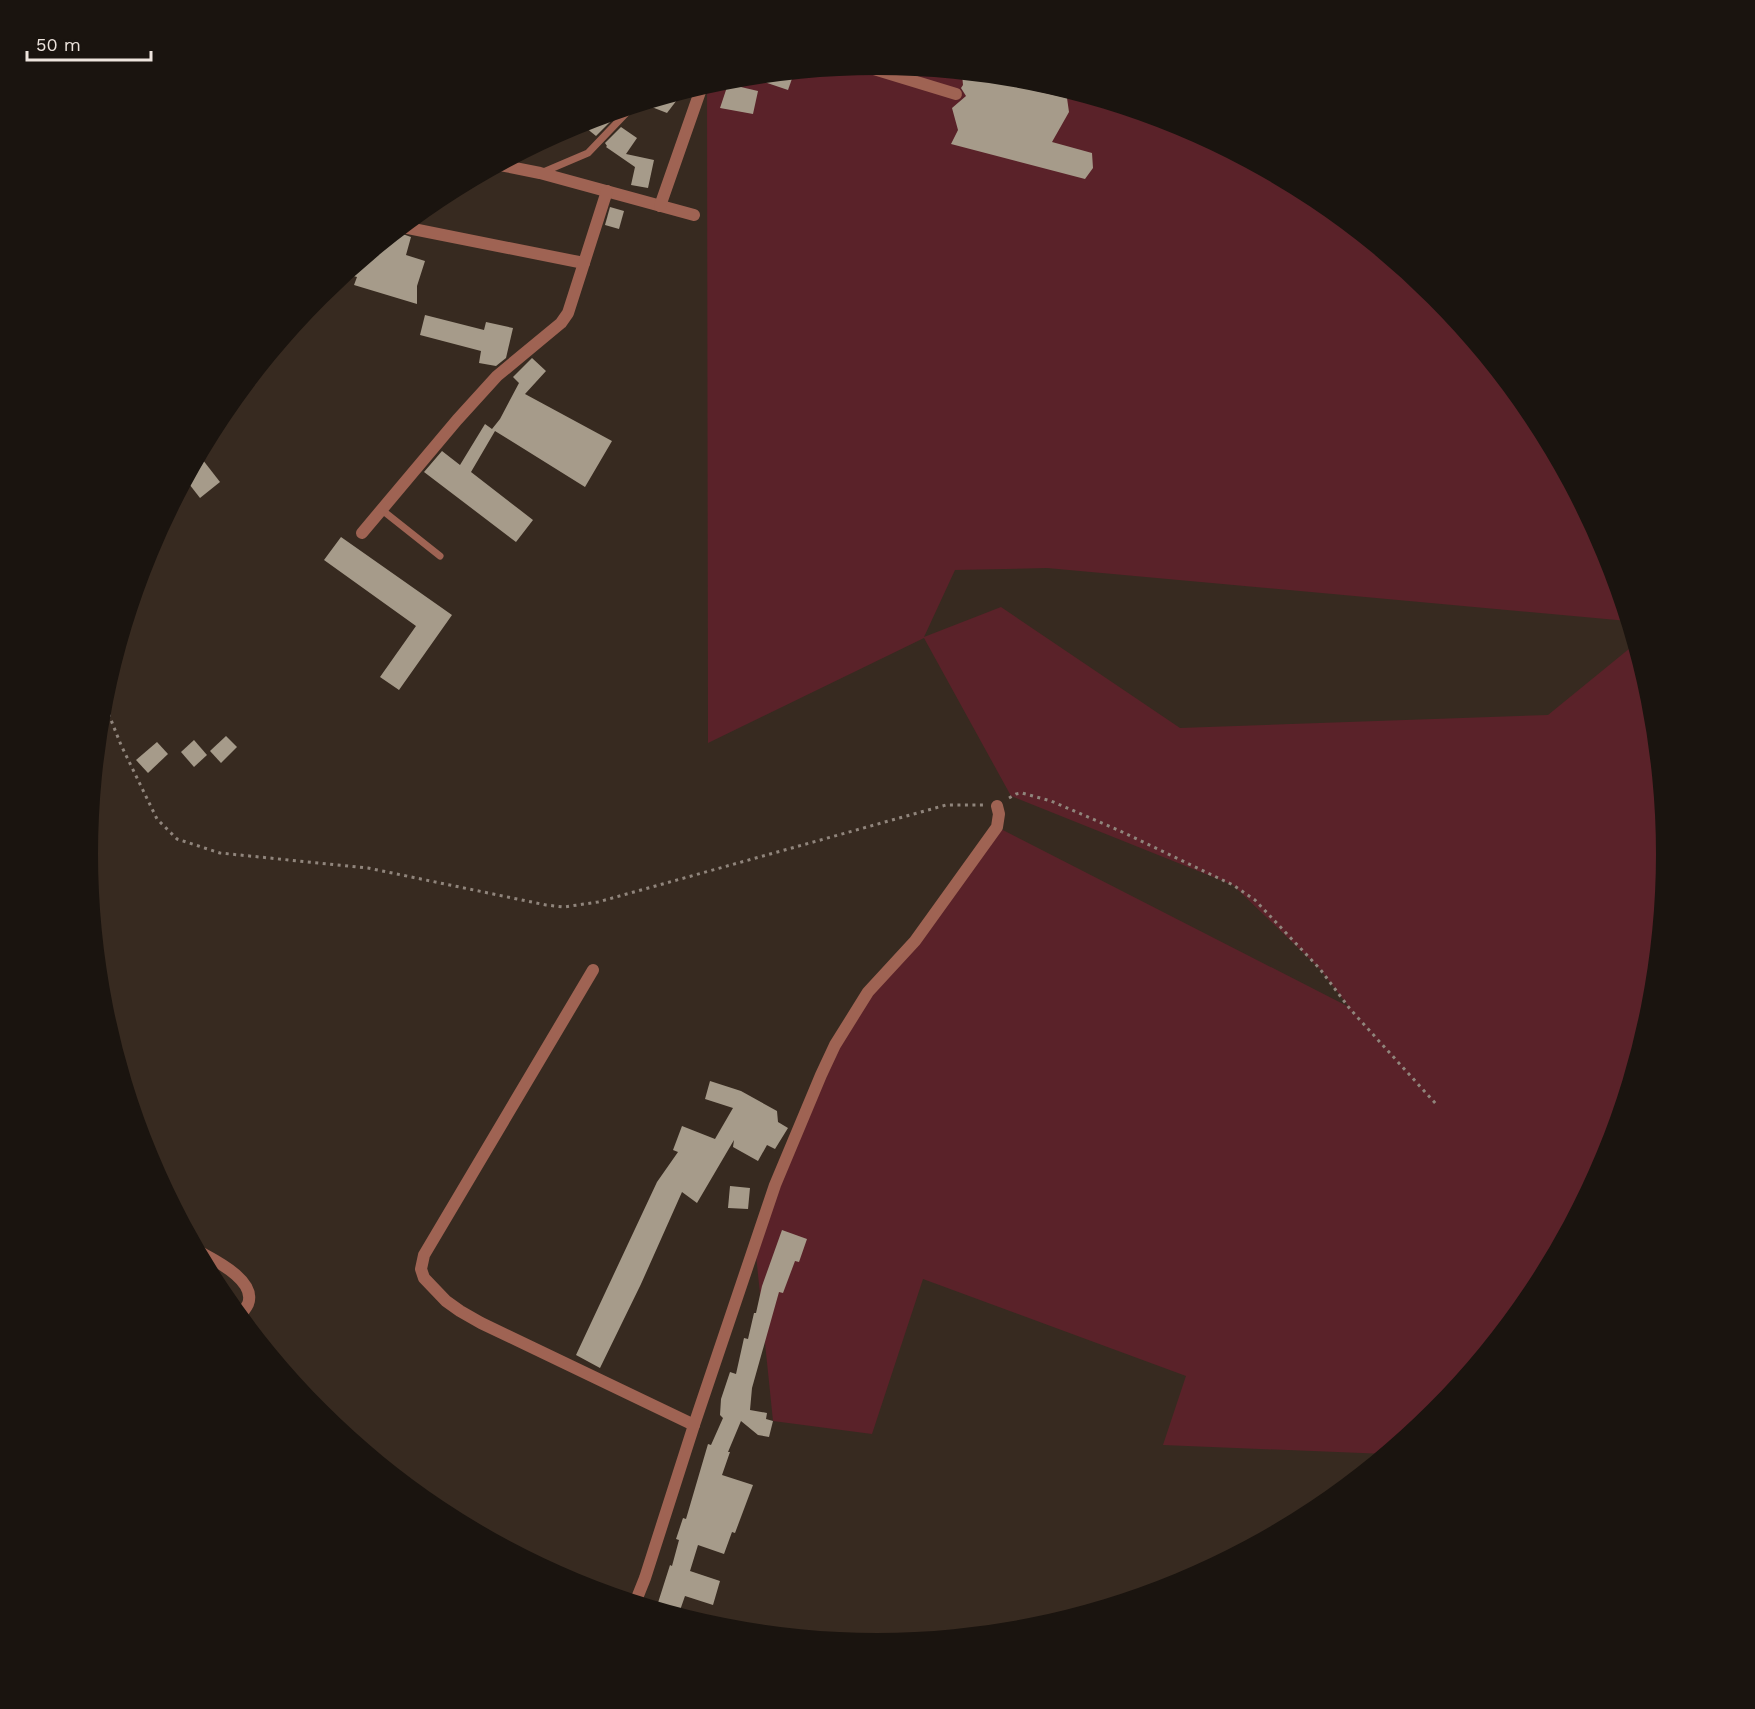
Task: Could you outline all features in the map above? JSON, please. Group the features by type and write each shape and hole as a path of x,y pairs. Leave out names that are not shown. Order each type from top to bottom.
{"street":[{"path":"896,76 956,94"},
{"path":"660,206 698,97"},
{"path":"510,167 694,215"},
{"path":"362,533 497,376 561,323 568,313 607,191"},
{"path":"413,229 584,263"},
{"path":"638,1596 775,1185 835,1045 868,992 915,941 997,827 999,814 997,806"},
{"path":"593,969 424,1255 421,1269 424,1278 446,1301 481,1323 694,1425"},
{"path":"211,1259 243,1281 248,1292 248,1303 244,1309"}],"lane":[{"path":"540,173 591,151 622,118"},
{"path":"382,510 440,556"}],"path":[{"path":"110,718 157,819 177,839 220,853 368,868 524,901 564,907 598,902 949,805 997,806 1016,794 1033,795 1118,831 1233,885 1255,900 1320,969 1350,1009 1436,1104"}],"shaded area":[{"path":"878,75 979,82 1030,90 1128,116 1176,134 1267,179 1311,206 1391,268 1429,303 1496,380 1526,421 1577,510 1598,556 1621,620 1047,568 955,570 924,637 1001,607 1180,728 1548,715 1629,649 1642,702 1650,753 1657,854 1650,956 1642,1007 1616,1105 1598,1153 1553,1244 1526,1288 1464,1368 1429,1406 1376,1454 1163,1445 1186,1376 923,1279 872,1434 773,1421 755,1245 849,1021 997,827 1349,1007 1320,969 1233,885 1011,796 924,638 708,743 707,94 776,82"}],"building":[{"path":"791,80 788,90 768,83"},
{"path":"963,80 979,82 1030,90 1067,99 1069,112 1052,142 1092,153 1093,168 1085,179 951,144 958,130 952,108 966,96 961,88"},
{"path":"742,87 758,91 753,114 720,108 726,90"},
{"path":"675,102 667,113 655,108"},
{"path":"609,123 596,136 589,130"},
{"path":"621,127 637,138 626,154 654,160 648,188 631,185 635,167 606,147 605,143"},
{"path":"610,207 624,211 619,229 605,225"},
{"path":"405,235 411,237 406,255 425,261 417,286 417,304 354,285 357,277 355,276"},
{"path":"425,315 484,330 486,322 513,328 506,358 496,366 479,363 481,351 420,335"},
{"path":"532,358 546,371 525,394 612,441 585,487 495,431 471,472 533,520 516,542 424,472 442,451 460,465 485,424 492,429 500,419 519,383 513,377"},
{"path":"204,462 220,482 200,498 191,486"},
{"path":"341,537 452,615 399,690 380,677 416,626 324,560"},
{"path":"226,736 237,747 221,763 210,751"},
{"path":"194,740 207,755 194,767 181,752"},
{"path":"157,742 168,754 148,773 136,760"},
{"path":"710,1081 741,1091 777,1111 778,1122 788,1128 775,1149 767,1145 758,1161 733,1147 734,1140 697,1203 682,1192 600,1368 576,1355 657,1182 678,1152 673,1150 682,1126 715,1139 733,1108 705,1099"},
{"path":"730,1186 750,1188 748,1209 728,1208"},
{"path":"782,1230 807,1239 799,1262 795,1261 783,1293 779,1292 752,1388 750,1410 767,1413 766,1419 773,1421 769,1437 758,1435 741,1421 728,1452 730,1452 722,1475 753,1485 735,1533 732,1532 724,1554 698,1545 690,1571 720,1581 713,1605 685,1596 681,1608 658,1602 670,1565 672,1566 679,1540 676,1539 683,1518 686,1519 708,1444 711,1445 723,1418 720,1415 721,1399 730,1372 736,1374 744,1338 748,1339 762,1286"}]}
